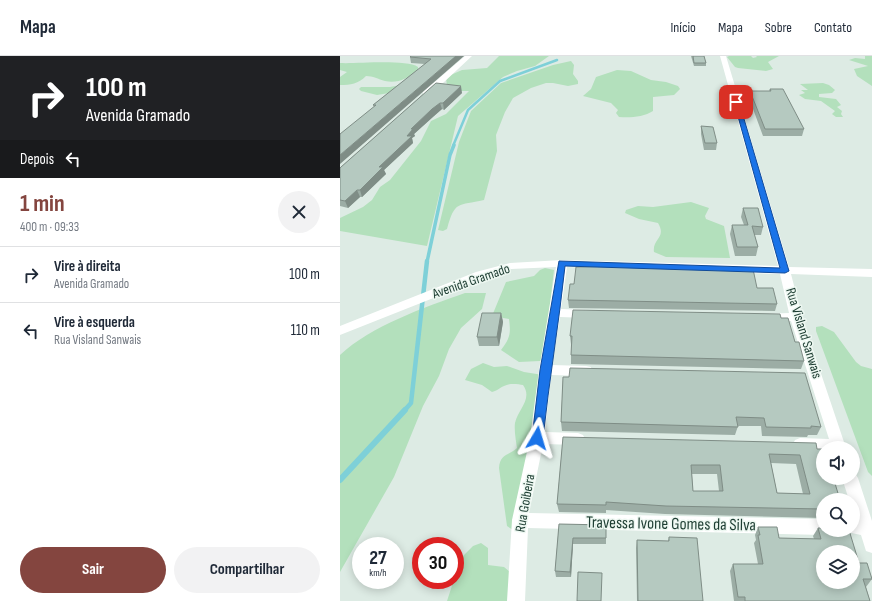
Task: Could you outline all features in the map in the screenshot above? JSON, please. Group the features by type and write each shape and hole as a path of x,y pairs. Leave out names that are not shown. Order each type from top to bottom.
{"street":[{"path":"420,99 469,56"},
{"name":"Rua Visland Sanwais","path":"723,56 785,271 796,317 817,376 837,441"},
{"name":"Avenida Gramado","path":"340,331 414,300 480,275 510,266 562,263 872,273"},
{"name":"Rua Goibeira","path":"516,601 520,520 537,438 545,370 562,263"},
{"path":"555,313 602,314"},
{"path":"750,316 796,317"},
{"path":"545,370 601,371"},
{"path":"801,376 817,376"},
{"path":"537,438 593,440"},
{"path":"783,444 816,445"},
{"name":"Travessa Ivone Gomes da Silva","path":"520,520 816,527"},
{"path":"860,527 872,545"}],"green space":[{"path":"499,56 549,56 535,66 503,77 458,116 427,246 340,231 340,218 363,207 372,200 380,187 390,180 421,141 431,121 446,114 469,91 458,91 447,87 446,77 462,70 487,68"},
{"path":"751,56 753,58 757,57 756,56 779,56 768,62 773,69 766,71 735,67 727,57"},
{"path":"865,56 872,56 872,86 857,76 854,69 868,66 849,60 855,58 865,59"},
{"path":"571,61 574,65 573,74 578,81 578,84 568,86 546,83 531,88 513,98 505,112 496,135 497,151 484,200 459,206 452,213 447,229 443,231 438,230 459,142 471,111 501,83 553,65"},
{"path":"340,63 403,63 418,67 418,71 406,78 394,82 366,76 354,84 340,85 340,77 347,72 340,70"},
{"path":"617,70 631,71 651,80 666,82 678,86 680,89 674,95 653,97 653,111 645,115 637,117 619,117 616,113 618,110 611,103 583,96 591,89 596,77"},
{"path":"823,83 829,85 835,90 832,93 819,94 819,97 836,99 841,105 837,107 842,111 841,114 843,117 836,117 832,114 835,111 821,101 805,99 799,95 805,93 801,90 808,90 800,84"},
{"path":"401,85 395,92 377,95 361,91 359,89 361,87 390,87"},
{"path":"691,202 709,208 705,216 706,219 724,226 730,258 666,257 654,252 655,244 661,232 658,223 639,219 625,213 626,210 638,206 653,207"},
{"path":"545,268 554,270 544,357 540,361 519,362 501,350 509,336 509,319 492,316 506,282 534,276 540,270"},
{"path":"465,293 486,293 482,309 461,328 449,349 439,376 423,406 394,477 360,537 352,537 352,551 340,572 340,355 367,335 383,326"},
{"path":"822,326 834,332 856,362 861,366 872,369 872,476 868,472 860,450 860,441 857,441 816,331 816,327"},
{"path":"483,363 494,367 507,366 524,372 543,375 513,530 507,526 499,468 501,460 517,448 515,423 526,399 526,390 523,385 511,384 492,392 482,385 465,380 471,369"},
{"path":"481,543 488,548 488,565 504,567 510,572 511,601 447,601 451,589 464,589 464,555 473,546"}],"building":[{"path":"456,56 340,155 340,134 376,105 373,105 431,59 410,57"},
{"path":"693,56 704,56 706,63 694,63"},
{"path":"436,83 461,86 443,103 440,103 432,109 411,129 413,129 407,136 412,136 379,167 383,167 360,190 357,190 345,201 340,200 340,168"},
{"path":"770,89 783,89 804,129 765,129 750,91 771,91"},
{"path":"701,126 713,127 717,143 705,143"},
{"path":"743,208 758,208 763,227 752,226 758,247 737,247 732,225 748,225"},
{"path":"652,266 652,268 753,269 757,288 773,288 777,304 568,300 570,284 574,284 576,267"},
{"path":"573,310 780,314 781,318 788,318 795,342 799,342 804,361 571,355 572,336 570,336"},
{"path":"482,313 501,313 497,337 477,337"},
{"path":"570,368 805,373 821,427 766,427 764,418 736,417 738,427 561,422 563,377 569,377"},
{"path":"563,437 816,443 816,485 836,485 838,493 816,493 816,509 666,506 606,502 606,505 557,504","holes":["769,454 800,455 810,494 777,493","691,465 720,465 723,491 693,491"]},
{"path":"559,524 606,525 606,538 573,538 570,572 555,571"},
{"path":"758,527 777,527 779,538 821,539 820,537 851,537 854,545 816,545 816,589 860,589 860,563 867,563 872,579 863,579 870,601 745,601 745,597 738,597 733,564 763,564 758,535 760,535"},
{"path":"669,537 697,538 703,601 638,601 637,540 669,541"},
{"path":"578,572 602,573 601,601 577,601"}],"waterway":[{"path":"453,146 468,110 500,81 557,60"},
{"path":"427,262 450,155 454,145"},
{"path":"404,411 411,403 427,261"},
{"path":"340,480 405,410"}],"route":[{"path":"537,438 545,370 562,263 785,271 736,102"}]}
